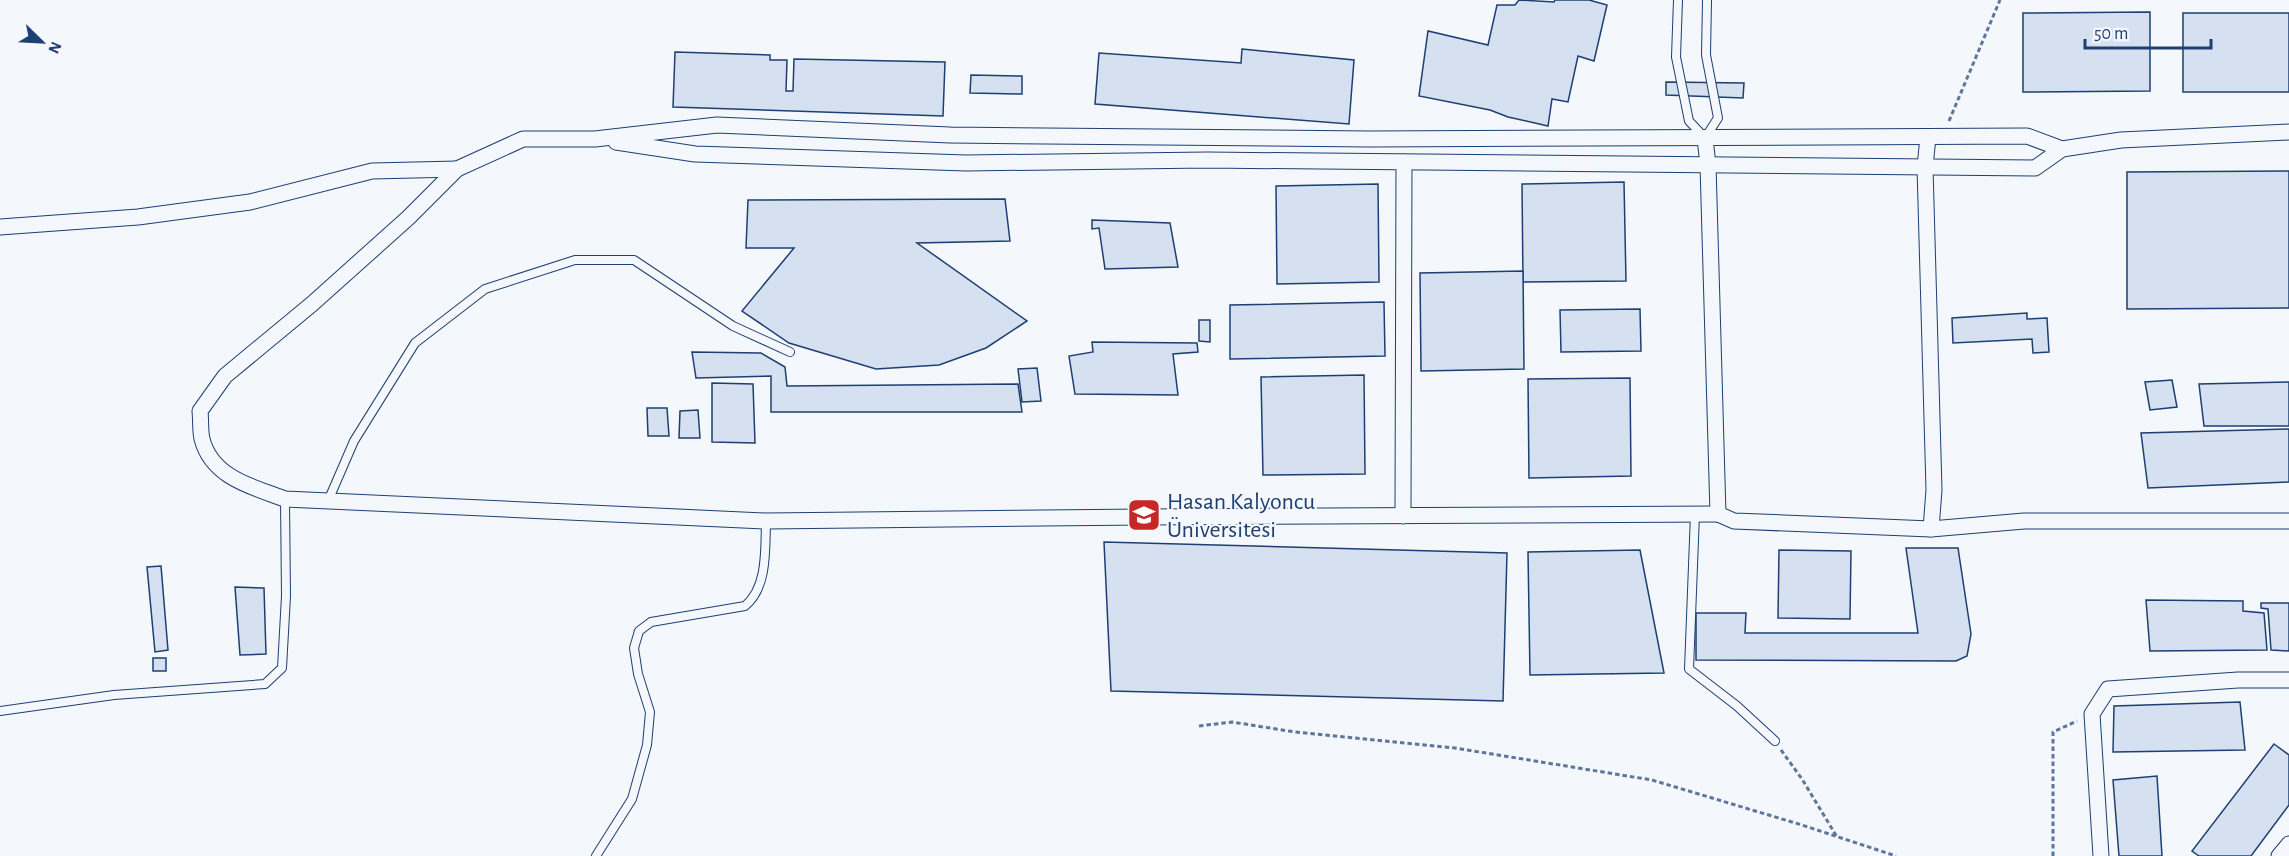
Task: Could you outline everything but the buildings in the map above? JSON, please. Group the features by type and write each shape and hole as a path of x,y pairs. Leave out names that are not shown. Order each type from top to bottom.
{"street":[{"path":"2062,149 2027,136 1369,139 950,135 717,125 595,139 523,140 457,169 408,218 312,304 225,376 200,411 202,440 217,467 234,479 285,499 766,521 1718,514 1734,521 1931,529 2024,521 2289,520"},
{"path":"595,139 695,154 966,163 1207,160 2035,168 2062,149 2121,140 2289,132"},
{"path":"1931,529 1934,490 1925,167 1935,137"},
{"path":"1705,138 1708,165 1718,514"},
{"path":"1403,516 1404,162"},
{"path":"0,227 138,217 250,202 372,171 457,169"},
{"path":"2101,856 2092,714 2108,688 2238,680 2289,681"},
{"path":"2279,856 2289,844"}],"lane":[{"path":"1678,0 1676,57 1689,121 1705,138 1718,118 1706,55 1707,0"},
{"path":"328,501 354,441 415,343 485,289 564,263 575,260 634,260 733,326 790,352"},
{"path":"0,711 114,695 265,684 282,668 286,596 285,499"},
{"path":"1695,514 1689,669 1737,706 1775,741"},
{"path":"596,856 632,799 647,745 650,711 638,674 634,648 639,631 651,622 745,606 755,598 762,576 766,521"}],"path":[{"path":"1935,137 2000,0"},
{"path":"2053,856 2053,732 2092,714"},
{"path":"1199,726 1232,722 1295,732 1455,748 1653,780 1896,856"},
{"path":"1775,741 1802,779 1837,837"}],"place":[{"name":"Hasan Kalyoncu Üniversitesi","path":"1144,515"}]}
